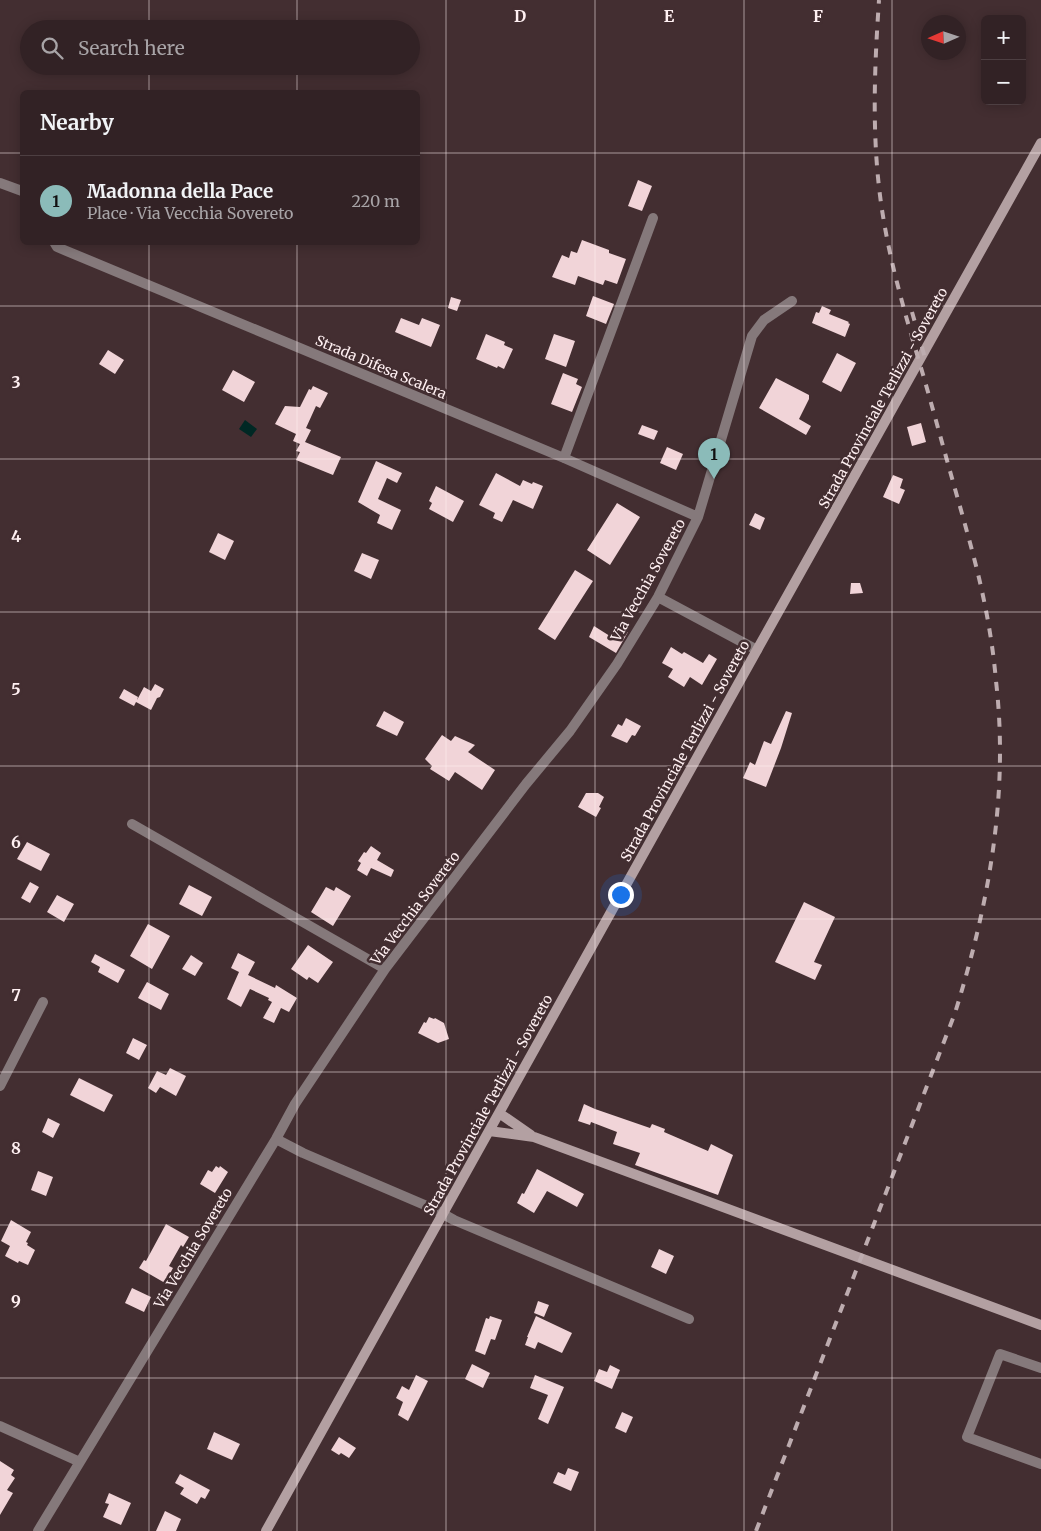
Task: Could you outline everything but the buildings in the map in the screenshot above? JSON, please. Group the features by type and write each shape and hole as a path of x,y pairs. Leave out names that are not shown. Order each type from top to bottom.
{"main road":[{"name":"Strada Provinciale Terlizzi - Sovereto","path":"266,1531 1041,142"},
{"path":"499,1113 534,1137 1041,1325"},
{"path":"489,1132 534,1137"}],"street":[{"path":"0,183 20,190"},
{"path":"564,458 654,218"},
{"name":"Strada Difesa Scalera","path":"56,245 564,458 698,517"},
{"name":"Via Vecchia Sovereto","path":"38,1531 276,1139 295,1104 385,970 526,784 570,731 617,664 658,597 698,517 752,336 764,320 792,301"},
{"path":"658,597 756,650"},
{"path":"132,824 385,970"},
{"path":"0,1086 43,1002"},
{"path":"276,1139 303,1153 434,1209 454,1220 689,1319"},
{"path":"1041,1368 1000,1354 967,1437 1041,1464"},
{"path":"0,1426 80,1462"}],"water":[{"path":"245,420 257,429 251,437 239,429"}],"railway":[{"path":"756,1531 955,1013 978,931 993,849 998,807 999,723 995,668 987,616 969,540 907,320 884,222 875,139 879,0"},
{"path":"912,312 925,358"}],"place":[{"name":"Madonna della Pace","path":"714,479"}]}
